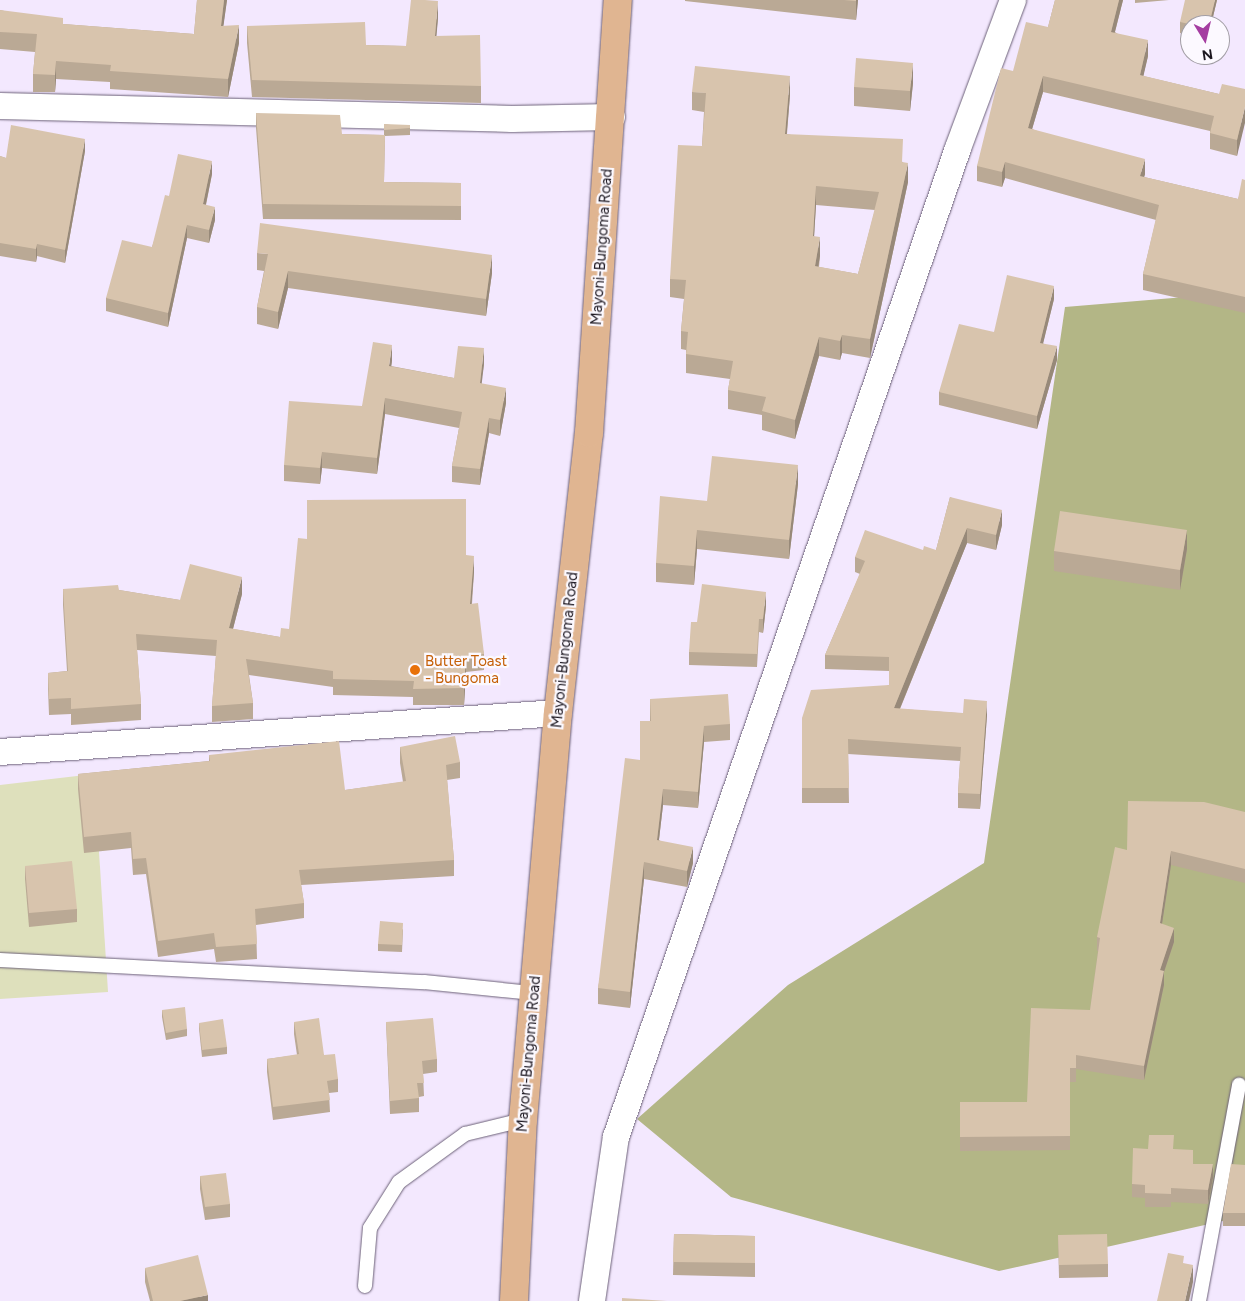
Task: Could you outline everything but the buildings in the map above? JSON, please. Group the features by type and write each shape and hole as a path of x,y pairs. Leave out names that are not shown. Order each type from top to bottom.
{"main road":[{"name":"Mayoni-Bungoma Road","path":"514,1301 523,1120 558,713 589,433 612,117 618,0"}],"street":[{"path":"592,1301 616,1137 958,148 1013,0"},
{"path":"0,106 512,119 612,117"},
{"path":"0,752 558,713"}],"lane":[{"path":"0,960 424,982 534,993"},
{"path":"1199,1301 1240,1085"},
{"path":"365,1286 370,1228 399,1182 465,1134 523,1120"}],"green space":[{"path":"1245,292 1245,1216 999,1271 731,1197 637,1119 788,985 984,863 1065,307"},
{"path":"94,774 108,992 0,999 0,785"}],"place":[{"name":"Butter Toast - Bungoma","path":"415,670"}]}
